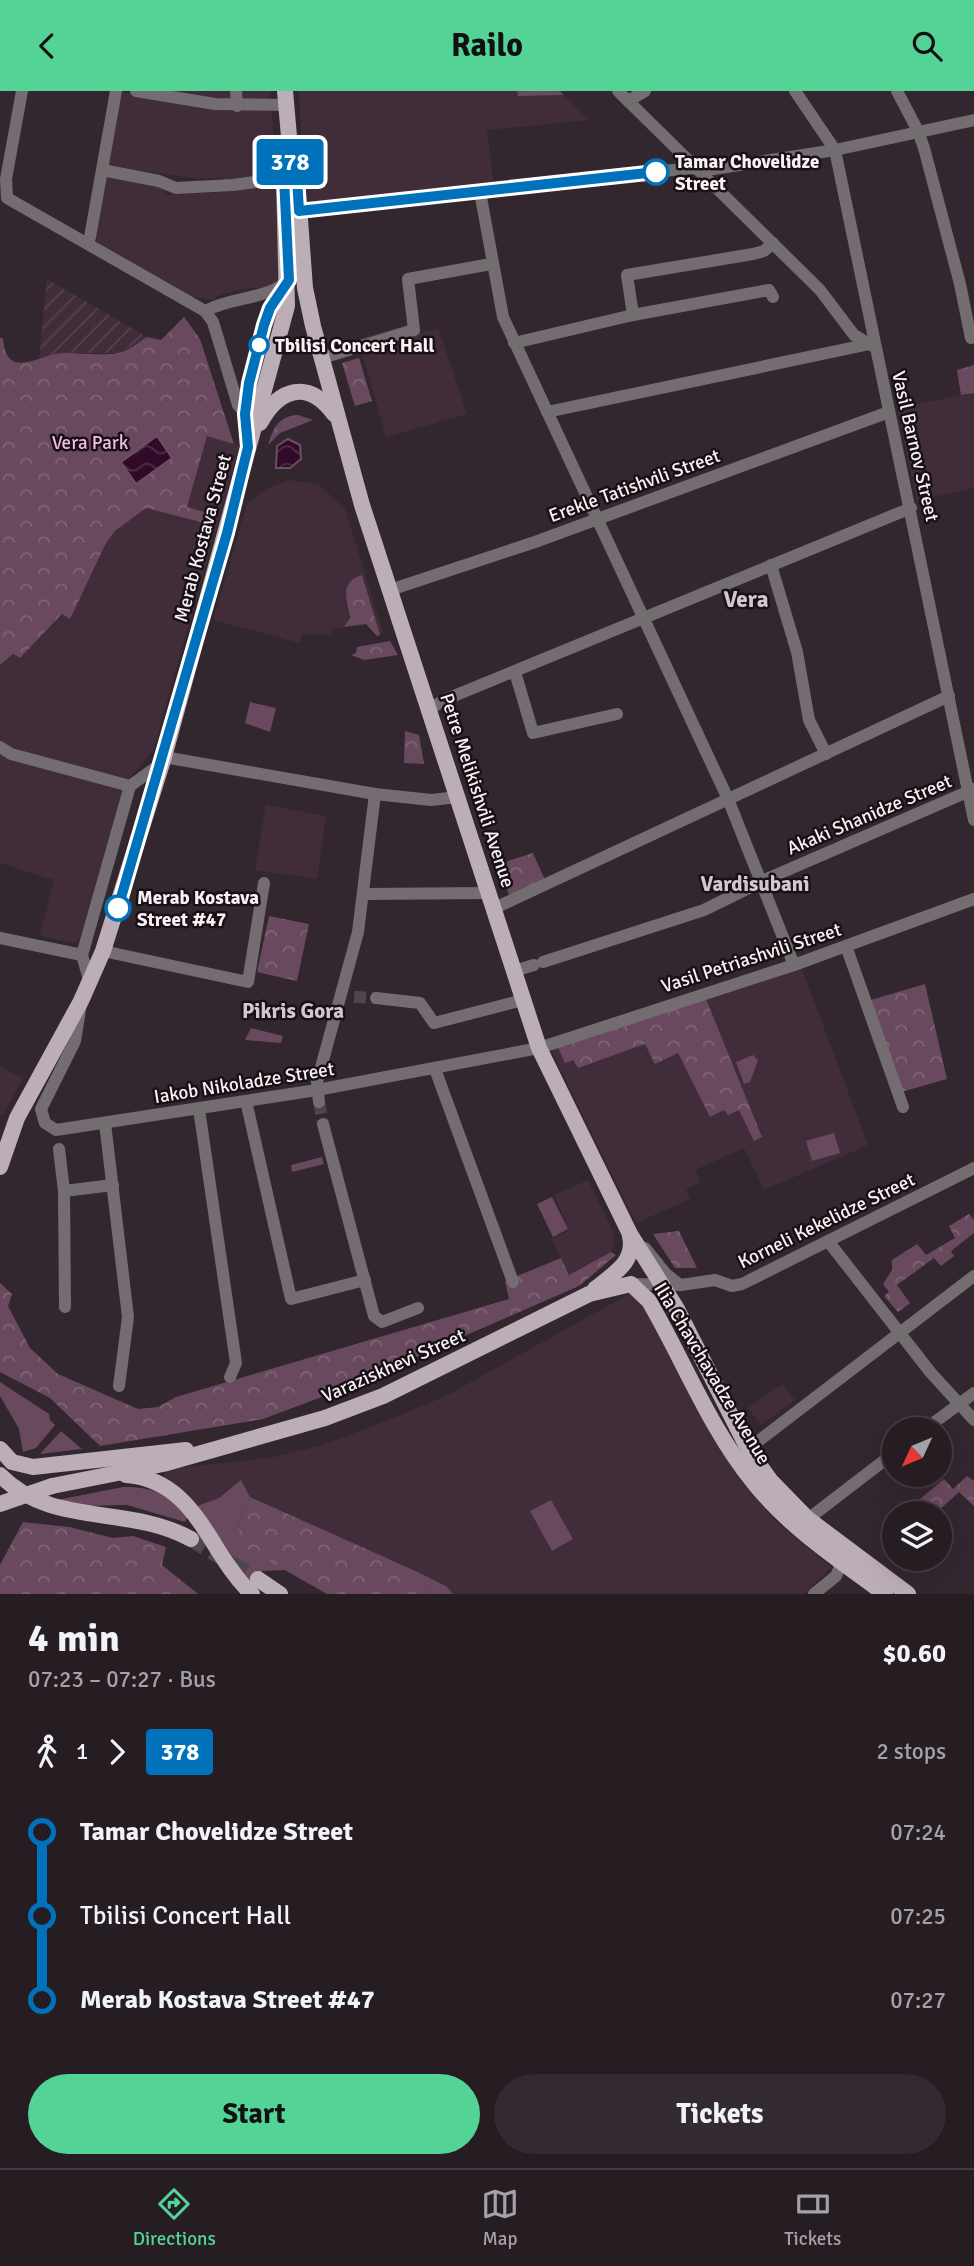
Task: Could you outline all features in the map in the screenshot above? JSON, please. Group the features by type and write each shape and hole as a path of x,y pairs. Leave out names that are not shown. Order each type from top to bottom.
{"main road":[{"name":"Merab Kostava Street","path":"286,98 291,159 297,178 305,288"},
{"name":"Merab Kostava Street","path":"0,1167 12,1127 69,1037 103,951 163,760 285,315 289,280 284,178 291,159"},
{"name":"Petre Melikishvili Avenue","path":"305,288 337,418 539,1048 656,1285"},
{"path":"248,447 267,411 277,399 287,394 312,393 337,418"},
{"name":"Varaziskhevi Street","path":"589,1294 628,1259 632,1249 630,1234"},
{"name":"Varaziskhevi Street","path":"112,1476 206,1449 278,1434 383,1396 589,1294 631,1284"},
{"name":"Ilia Chavchavadze Avenue","path":"631,1284 649,1301 727,1445 754,1483 844,1570 885,1594"},
{"name":"Ilia Chavchavadze Avenue","path":"656,1285 712,1375 748,1449 770,1480 808,1519 908,1594"},
{"name":"Varaziskhevi Street","path":"0,1449 12,1462 22,1467 206,1449"},
{"path":"44,1503 31,1491 30,1484 33,1475 48,1465"},
{"path":"0,1475 27,1496 44,1503 83,1513 154,1522 191,1539"},
{"path":"0,1495 112,1476 155,1481 183,1499 255,1587 280,1594"},
{"path":"0,1504 52,1486"}],"street":[{"path":"22,91 6,179 7,198 205,311 213,322 238,405 254,423"},
{"path":"87,243 116,91"},
{"path":"136,91 237,106 286,98"},
{"path":"236,91 237,106"},
{"path":"618,91 833,303 845,325 872,345"},
{"path":"628,101 645,91"},
{"name":"Vasil Barnov Street","path":"795,91 835,150 872,345 911,508 971,790 974,820"},
{"path":"897,91 918,131 960,284 971,338"},
{"path":"284,201 291,209 299,211 700,169 835,150 974,120"},
{"path":"102,170 176,188 233,185 284,178"},
{"path":"480,192 491,264 503,317 645,616 728,799 794,965"},
{"path":"633,314 626,275 764,251 773,243"},
{"path":"322,358 414,330 408,279 491,264"},
{"path":"205,311 218,305 269,294 289,280"},
{"path":"514,343 633,314 769,290 773,297"},
{"path":"838,350 845,341 845,325"},
{"path":"547,412 872,345"},
{"name":"Erekle Tatishvili Street","path":"390,590 599,518 889,412"},
{"path":"430,709 645,616 911,508"},
{"path":"771,565 797,652 809,720 826,754"},
{"path":"515,672 533,733 617,714"},
{"path":"364,894 492,901 728,799 949,696"},
{"path":"0,747 11,754 130,786"},
{"path":"90,983 82,955 130,786 163,760 375,794 431,800 458,797"},
{"name":"Akaki Shanidze Street","path":"514,971 704,910 971,790"},
{"path":"318,1096 320,1070 347,996 364,894 375,794"},
{"path":"103,951 248,982 264,883"},
{"name":"Vasil Petriashvili Street","path":"539,1048 794,965 974,899"},
{"path":"0,938 82,955"},
{"path":"846,946 904,1107"},
{"path":"376,998 420,1003 434,1023 523,1000"},
{"name":"Iakob Nikoladze Street","path":"69,1037 43,1105 42,1118 56,1131 246,1101 318,1096 539,1048"},
{"path":"435,1069 513,1282"},
{"path":"246,1101 291,1299 365,1280"},
{"path":"199,1109 236,1363 230,1377"},
{"path":"105,1123 128,1317 119,1386"},
{"path":"323,1124 377,1320 382,1322 418,1308"},
{"path":"59,1149 64,1191 65,1307"},
{"name":"Korneli Kekelidze Street","path":"656,1285 681,1285 715,1280 732,1286 742,1284 974,1168"},
{"path":"64,1191 113,1185"},
{"path":"630,1234 666,1274 681,1285"},
{"path":"828,1241 899,1333 958,1405 974,1420"},
{"path":"748,1449 974,1276"},
{"name":"Varaziskhevi Street","path":"631,1284 656,1285"},
{"path":"942,1417 974,1392"},
{"path":"808,1519 882,1462"},
{"path":"814,1594 844,1570"}],"shaded area":[{"path":"157,91 270,91 271,102 233,103"},
{"path":"299,91 517,91 518,96 564,95 588,120 487,130 494,186 308,205 304,201"},
{"path":"124,92 212,107 271,109 278,174 225,183 224,178 199,179 112,168 107,164 119,95"},
{"path":"108,175 165,186 165,195 237,191 241,185 278,183 282,279 259,290 255,287 218,295 214,300 187,296 93,240 104,177"},
{"path":"47,279 147,337 119,353 60,353 39,360"},
{"path":"416,322 420,333 438,328 467,414 386,437 358,339"},
{"path":"974,393 974,488 917,500 897,408"},
{"path":"207,436 240,445 153,751 125,783 80,938 73,943 40,936 54,880 0,863 0,665 13,654 20,658 63,614 69,618 106,543 115,531 146,508 212,525 215,515 187,507"},
{"path":"290,480 319,485 345,509 383,633 379,634 362,575 345,602 349,622 344,627 331,630 333,635 302,634 300,643 213,620 248,502 270,487"},
{"path":"266,805 326,816 317,879 255,870"},
{"path":"801,967 868,1145 764,1190 744,1148 695,1170 701,1182 686,1190 690,1199 636,1223 550,1048"},
{"path":"0,1067 23,1078 3,1115 0,1113"},
{"path":"588,1180 615,1236 614,1243 611,1252 569,1275 552,1239 569,1230 554,1195"},
{"path":"629,1294 646,1305 736,1475 776,1521 831,1567 804,1594 453,1594 446,1586 420,1573 250,1497 241,1480 219,1498 197,1506 163,1478 167,1469 270,1458 323,1445 386,1421 448,1395"},
{"path":"782,1384 795,1400 761,1425 748,1408"}],"green space":[{"path":"517,91 560,91 564,95 518,96"},
{"name":"Vera Park","path":"184,317 200,339 234,444 207,436 187,507 215,515 212,525 146,508 115,531 106,543 70,619 62,614 20,658 13,654 0,665 0,338 3,338 6,352 11,359 18,363 63,353 111,354 126,350 147,337 161,340"},
{"path":"359,358 372,401 355,406 342,363"},
{"path":"974,365 974,393 961,395 957,370"},
{"path":"298,415 313,420 280,433 268,445 277,424"},
{"path":"362,575 380,635 377,636 366,624 344,627 350,618 347,587"},
{"path":"390,641 398,655 364,660 351,655 356,653 357,647"},
{"path":"250,702 276,708 270,732 245,723"},
{"path":"405,731 419,735 424,764 404,763"},
{"path":"533,853 545,880 509,895 499,864"},
{"path":"269,916 309,924 297,981 257,972"},
{"path":"925,984 947,1079 901,1092 871,1000"},
{"path":"706,999 762,1137 754,1141 739,1110 728,1115 724,1110 710,1117 678,1053 655,1064 645,1044 578,1068 573,1060 565,1063 557,1045"},
{"path":"251,1028 283,1036 281,1043 245,1040"},
{"path":"753,1055 758,1060 750,1082 744,1084 736,1062"},
{"path":"834,1133 840,1153 812,1161 806,1141"},
{"path":"322,1157 324,1164 292,1172 291,1165"},
{"path":"552,1197 568,1229 553,1237 537,1204"},
{"path":"969,1214 974,1220 974,1233 951,1251 954,1256 941,1266 934,1258 897,1285 910,1303 898,1312 884,1296 889,1292 883,1284 892,1270 892,1260 917,1244 926,1255 955,1238 949,1226"},
{"path":"679,1231 697,1268 675,1268 653,1234"},
{"path":"611,1252 616,1255 579,1286 343,1389 263,1419 100,1446 50,1398 0,1372 0,1283 12,1294 8,1306 30,1348 58,1374 138,1409 158,1407 176,1397 509,1299 505,1281 561,1258 569,1275"},
{"path":"0,1382 49,1414 55,1425 36,1448 23,1452 19,1429 0,1396"},
{"path":"61,1431 82,1449 40,1454"},
{"path":"967,1476 974,1481 974,1506 959,1492 949,1501 918,1501 934,1487 953,1489"},
{"path":"241,1480 250,1497 237,1526 288,1570 262,1571 254,1587 197,1506 219,1498"},
{"path":"123,1487 152,1490 173,1501 189,1514 185,1522 127,1505 82,1506 57,1500"},
{"path":"250,1497 420,1573 429,1594 327,1594 246,1548 237,1526"},
{"path":"551,1500 573,1539 552,1551 530,1511"},
{"path":"23,1522 69,1527 113,1538 133,1536 166,1547 162,1565 198,1594 0,1594 0,1565"},
{"path":"420,1573 446,1586 453,1594 429,1594"}],"water":[{"path":"157,436 172,458 136,484 121,462"},
{"path":"288,439 300,445 301,459 290,468 276,468 277,446"}],"tunnel":[{"path":"354,997 376,998"},
{"path":"319,1102 323,1124"},
{"path":"191,1539 258,1579"}],"bus line":[{"name":"378","path":"118,908 227,533 248,447 245,414 249,383 264,325 270,308 289,280 284,178 291,159 297,178 299,211 656,172"}],"place":[{"name":"Tamar Chovelidze Street","path":"656,172"},
{"name":"Tbilisi Concert Hall","path":"259,345"},
{"name":"Merab Kostava Street #47","path":"118,908"}],"district":[{"name":"Vera","path":"746,599"},
{"name":"Vardisubani","path":"755,884"},
{"name":"Pikris Gora","path":"293,1011"}]}
